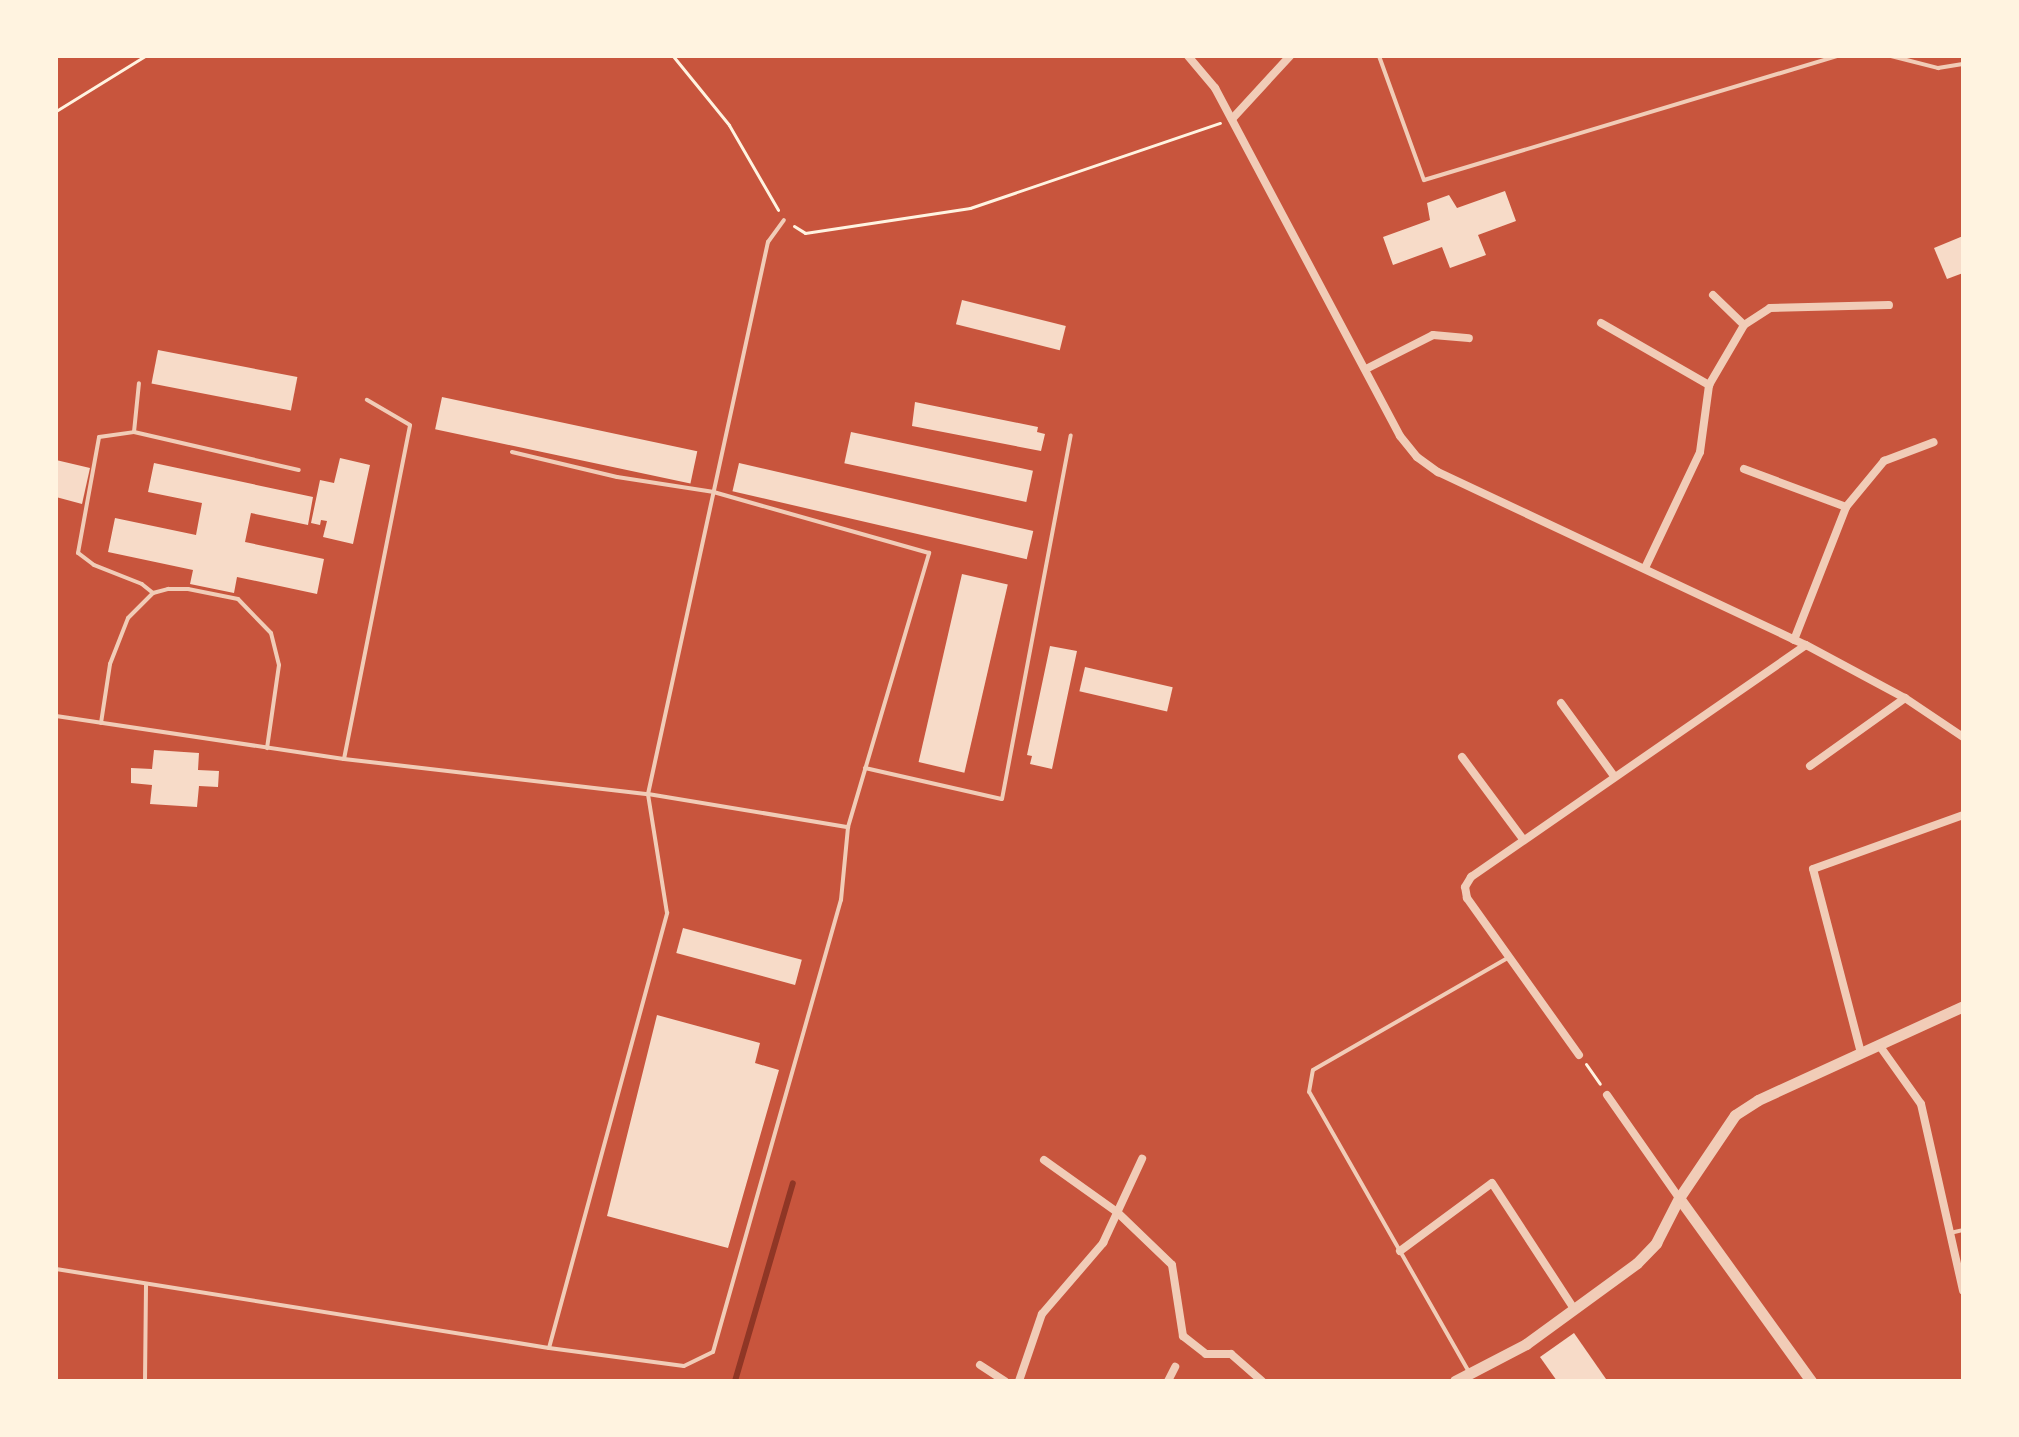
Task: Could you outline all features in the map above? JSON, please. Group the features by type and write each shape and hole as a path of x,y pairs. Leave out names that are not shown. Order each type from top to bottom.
{"street":[{"path":"1188,56 1215,88 1400,436 1417,457 1438,472 1806,645 1905,698 1963,737"},
{"path":"1232,119 1290,56"},
{"path":"1713,295 1744,325"},
{"path":"1645,568 1700,452 1709,385 1744,325 1770,308 1889,305"},
{"path":"1601,323 1709,385"},
{"path":"1366,369 1433,335 1469,338"},
{"path":"1794,640 1846,507 1884,461 1934,442"},
{"path":"1744,469 1846,507"},
{"path":"1579,1055 1467,898 1465,887 1471,877 1523,839 1806,645"},
{"path":"1810,766 1905,698"},
{"path":"1561,703 1614,776"},
{"path":"1462,757 1523,839"},
{"path":"1861,1053 1813,869 1963,815"},
{"path":"1455,1381 1526,1344 1637,1263 1656,1243 1679,1198 1735,1115 1758,1100 1963,1006"},
{"path":"1879,1045 1921,1104 1963,1290"},
{"path":"1607,1095 1811,1381"},
{"path":"1019,1381 1042,1314 1103,1243 1142,1159"},
{"path":"1044,1160 1117,1212 1172,1265 1183,1336 1206,1354 1231,1354 1262,1381"},
{"path":"1400,1251 1492,1183 1574,1309"},
{"path":"980,1365 1005,1381"},
{"path":"1168,1381 1175,1367"}],"lane":[{"path":"1379,56 1424,180 1837,56"},
{"path":"1891,56 1938,68 1963,64"},
{"path":"549,1348 667,913 648,794 768,242 784,220"},
{"path":"134,432 139,383"},
{"path":"344,759 410,425 367,400"},
{"path":"153,593 142,584 94,565 78,553 99,437 134,432 299,470"},
{"path":"865,768 1002,799 1071,435"},
{"path":"56,1269 549,1348 684,1366 713,1352 841,900 848,827 929,553 714,492 617,477 512,452"},
{"path":"101,723 118,641 128,618 153,593 188,589 238,599 262,620 277,646 279,665 267,748"},
{"path":"56,716 344,759 648,794 848,827"},
{"path":"1469,1372 1309,1092 1313,1070 1510,957"},
{"path":"1950,1233 1963,1230"},
{"path":"145,1381 146,1284"}],"path":[{"path":"56,111 145,56"},
{"path":"673,56 729,125 784,220 805,233 970,208 1232,119"},
{"path":"1579,1055 1607,1095"}],"building":[{"path":"1505,191 1516,221 1478,235 1486,255 1450,268 1442,247 1393,265 1383,237 1430,220 1427,203 1449,195 1457,208"},
{"path":"1963,236 1963,273 1947,279 1934,248"},
{"path":"962,300 1066,326 1060,350 956,324"},
{"path":"158,350 297,377 291,410 152,383"},
{"path":"442,397 697,451 690,484 435,429"},
{"path":"915,402 1038,427 1037,432 1045,434 1041,451 912,426"},
{"path":"851,432 1033,471 1026,502 844,463"},
{"path":"340,458 370,465 353,544 323,537 327,521 321,520 320,525 311,523 320,480 334,483"},
{"path":"56,460 90,468 82,504 56,497"},
{"path":"154,463 313,497 308,525 251,513 245,542 324,559 317,594 237,577 234,593 190,584 193,570 108,552 115,518 196,535 202,503 148,492"},
{"path":"739,463 1033,531 1027,559 732,491"},
{"path":"962,574 1008,585 964,773 919,762"},
{"path":"1050,646 1077,651 1052,769 1030,764 1032,756 1027,755"},
{"path":"1085,667 1173,687 1167,712 1079,691"},
{"path":"154,750 199,753 198,770 219,771 218,787 199,786 197,807 150,804 152,785 131,783 131,768 152,769"},
{"path":"683,928 802,960 795,985 676,953"},
{"path":"657,1015 760,1043 755,1063 779,1070 728,1248 607,1216"},
{"path":"1574,1333 1606,1379 1603,1381 1557,1381 1540,1357"}],"waterway":[{"path":"735,1381 793,1183"}]}
